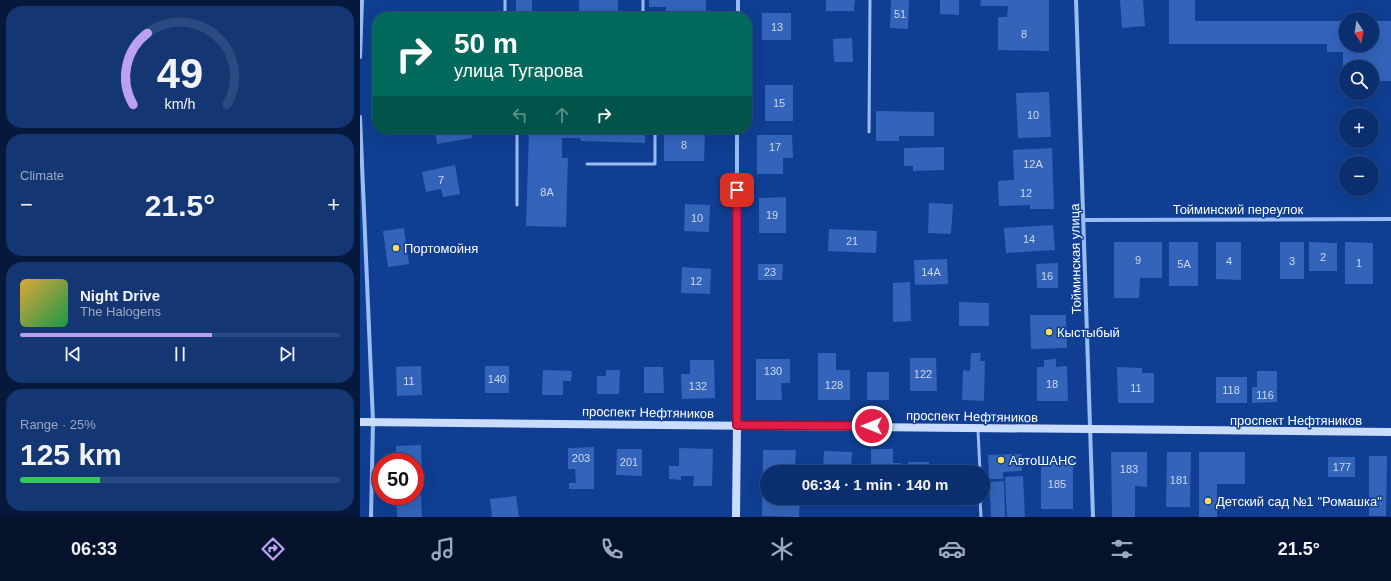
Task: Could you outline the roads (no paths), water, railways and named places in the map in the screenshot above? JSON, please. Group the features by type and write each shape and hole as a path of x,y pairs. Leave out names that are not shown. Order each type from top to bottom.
{"main road":[{"name":"проспект Нефтяников","path":"360,422 1391,432"},
{"path":"736,517 737,425"}],"street":[{"path":"360,56 362,0"},
{"path":"738,0 738,12"},
{"name":"Тойминская улица","path":"1076,0 1092,517"},
{"path":"360,117 373,422 371,517"},
{"path":"737,425 738,134"},
{"name":"Тойминский переулок","path":"1084,220 1391,219"}],"lane":[{"path":"505,0 505,12"},
{"path":"643,0 643,12"},
{"path":"869,132 870,0"},
{"path":"517,134 517,205"},
{"path":"587,164 655,164 655,134"},
{"path":"978,428 980,465"},
{"path":"980,505 981,517"}],"place":[{"name":"Портомойня","path":"396,248"},
{"name":"Кыстыбый","path":"1049,332"},
{"name":"АвтоШАНС","path":"1001,460"},
{"name":"Детский сад №1 \"Ромашка\"","path":"1208,501"}]}
